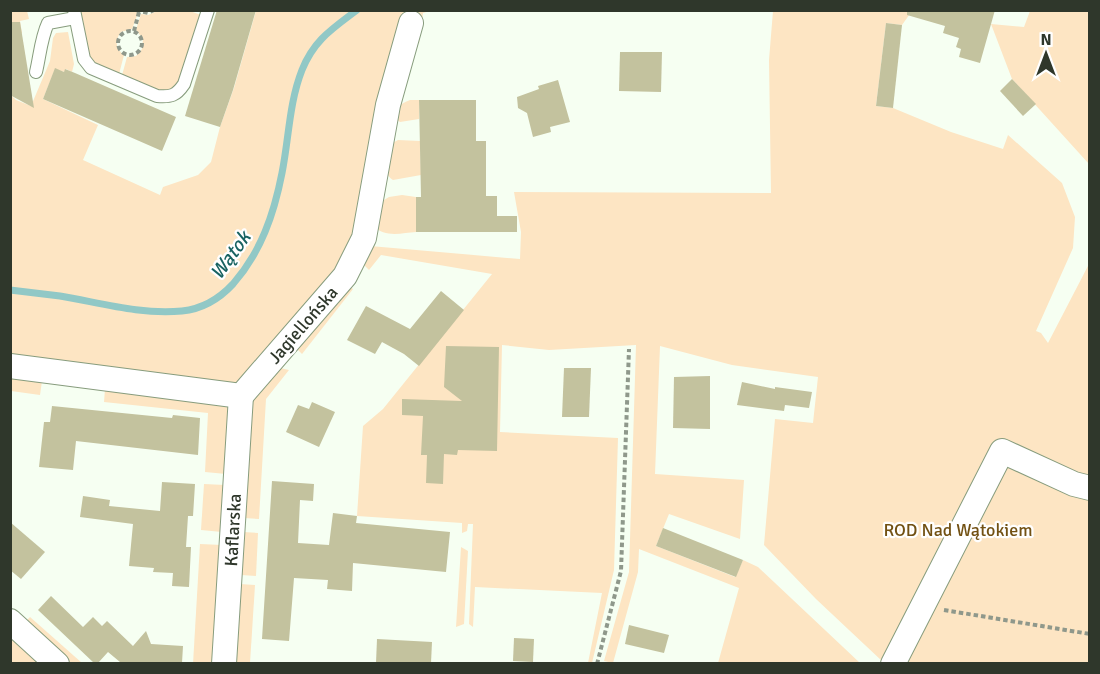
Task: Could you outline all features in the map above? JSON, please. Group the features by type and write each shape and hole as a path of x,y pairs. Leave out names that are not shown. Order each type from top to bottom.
{"street":[{"name":"Jagiellońska","path":"241,396 345,276 364,238 388,105 411,23"},
{"path":"10,366 241,396"},
{"name":"Kaflarska","path":"224,663 241,396"},
{"path":"893,663 1002,451 1074,484 1089,488"},
{"path":"10,621 57,663"}],"lane":[{"path":"36,72 42,47 42,35 48,23 74,14 84,59 92,68 157,96 169,97 177,94 184,84 208,10"}],"path":[{"path":"134,31 138,11 148,13 154,10"},
{"path":"125,31 134,31 140,36 141,48 132,55 124,54 117,45 119,37 125,31"},
{"path":"597,663 621,571 629,350"},
{"path":"924,602 940,609 1089,634"}],"green space":[{"path":"134,10 138,13 132,29 121,32 117,39 119,50 124,55 118,78 92,67 76,11"},
{"path":"187,10 204,16 181,83 168,95 121,79 127,57 136,56 142,49 143,39 136,30 141,14"},
{"path":"10,11 27,11 29,19 20,21 22,33 11,35"},
{"path":"256,11 354,11 321,35 301,69 287,120 281,173 262,238 241,272 226,289 207,303 185,310 164,311 130,308 60,294 11,288 11,95 16,100 31,106 50,61 53,38 56,33 68,32 74,64 72,72 66,69 64,72 55,69 43,99 98,125 83,160 160,195 163,187 198,175 211,162"},
{"path":"358,11 430,11 423,13 419,44 418,32 361,237 247,386 11,364 11,291 159,314 186,312 207,305 226,293 254,258 273,215 284,172 291,112 301,78 311,55 326,34"},
{"name":"ROD Nad Wątokiem","path":"773,11 912,11 902,25 886,23 876,106 893,108 951,132 1003,149 1008,135 1062,183 1075,217 1073,248 1036,331 1041,333 1048,343 1089,264 1089,663 882,663 764,545 775,419 813,423 818,377 732,365 660,346 655,474 744,480 740,539 669,514 656,546 735,577 743,560 758,567 860,663 718,663 739,588 639,549 638,572 613,663 604,661 629,572 636,345 549,350 502,345 500,432 618,438 614,570 592,663 588,663 602,593 475,587 473,627 469,624 473,524 468,524 467,531 462,533 462,523 357,516 363,426 383,409 492,274 381,255 369,270 361,262 370,246 520,259 521,232 514,192 771,193 769,60"},
{"path":"1030,11 1089,11 1089,164 1012,79 991,24 1024,27"},
{"path":"410,100 419,100 419,119 400,122 395,118 397,109"},
{"path":"398,140 420,141 421,175 393,180 389,177 386,164 389,145"},
{"path":"402,195 416,197 416,232 394,234 378,230 374,226 379,203 389,197"},
{"path":"348,286 353,289 302,354 297,349"},
{"path":"276,367 289,370 266,399 259,519 244,518 252,395"},
{"path":"11,378 42,381 40,395 11,391"},
{"path":"105,389 226,405 230,412 226,474 205,472 208,413 104,402"},
{"path":"204,484 225,485 222,532 201,530"},
{"path":"243,532 258,533 256,576 241,575"},
{"path":"200,544 222,545 215,663 193,664"},
{"path":"461,547 468,551 464,624 456,627"},
{"path":"240,584 255,585 250,663 236,664"},
{"path":"30,617 82,663 69,663 24,623"},
{"path":"10,629 49,663 11,663"}],"building":[{"path":"217,10 256,10 220,127 185,116"},
{"path":"907,10 995,10 980,63 959,57 961,49 956,47 959,38 943,33 945,26 907,15"},
{"path":"10,22 20,22 34,108 10,95"},
{"path":"886,23 902,25 893,108 876,106"},
{"path":"620,52 662,52 661,92 619,91"},
{"path":"55,68 75,73 176,117 162,151 43,99"},
{"path":"1012,79 1036,104 1023,116 1000,91"},
{"path":"558,80 570,122 550,127 551,132 533,137 527,113 518,108 517,97 539,89 538,86"},
{"path":"419,100 476,100 476,141 486,141 486,196 497,196 497,216 517,216 517,232 416,232 416,197 421,197"},
{"path":"441,291 464,310 419,366 404,354 382,342 375,354 347,340 366,306 410,329"},
{"path":"446,346 499,347 497,451 458,450 457,455 444,454 443,484 426,483 427,455 421,455 423,416 402,415 402,399 462,401 444,387"},
{"path":"564,368 591,368 589,417 562,417"},
{"path":"710,376 710,429 673,428 674,377"},
{"path":"742,382 775,389 775,387 812,392 809,408 785,405 784,411 737,405"},
{"path":"312,402 335,412 319,447 286,432 298,405 309,409"},
{"path":"52,406 172,418 173,415 200,418 198,455 76,441 73,470 39,467 44,422 50,422"},
{"path":"272,481 314,484 313,501 300,500 298,543 329,545 333,513 357,516 356,523 450,532 446,572 353,563 352,591 327,589 328,580 294,578 289,641 262,639"},
{"path":"162,482 195,484 193,516 188,516 186,547 191,547 189,587 172,586 173,573 153,572 154,568 129,566 133,524 80,517 83,496 110,500 109,506 160,511"},
{"path":"10,522 45,552 21,579 10,570"},
{"path":"663,528 743,560 736,577 656,546"},
{"path":"51,596 83,627 93,617 102,626 107,621 133,646 146,631 151,644 183,646 182,663 119,663 108,652 98,663 94,663 38,610"},
{"path":"629,625 669,635 664,653 625,644"},
{"path":"514,638 534,639 533,662 513,661"},
{"path":"377,639 432,642 431,663 376,663"}],"waterway":[{"name":"Wątok","path":"10,290 60,296 136,310 167,312 197,308 222,294 243,272 265,232 282,173 294,95 302,70 318,43 357,10"}]}
